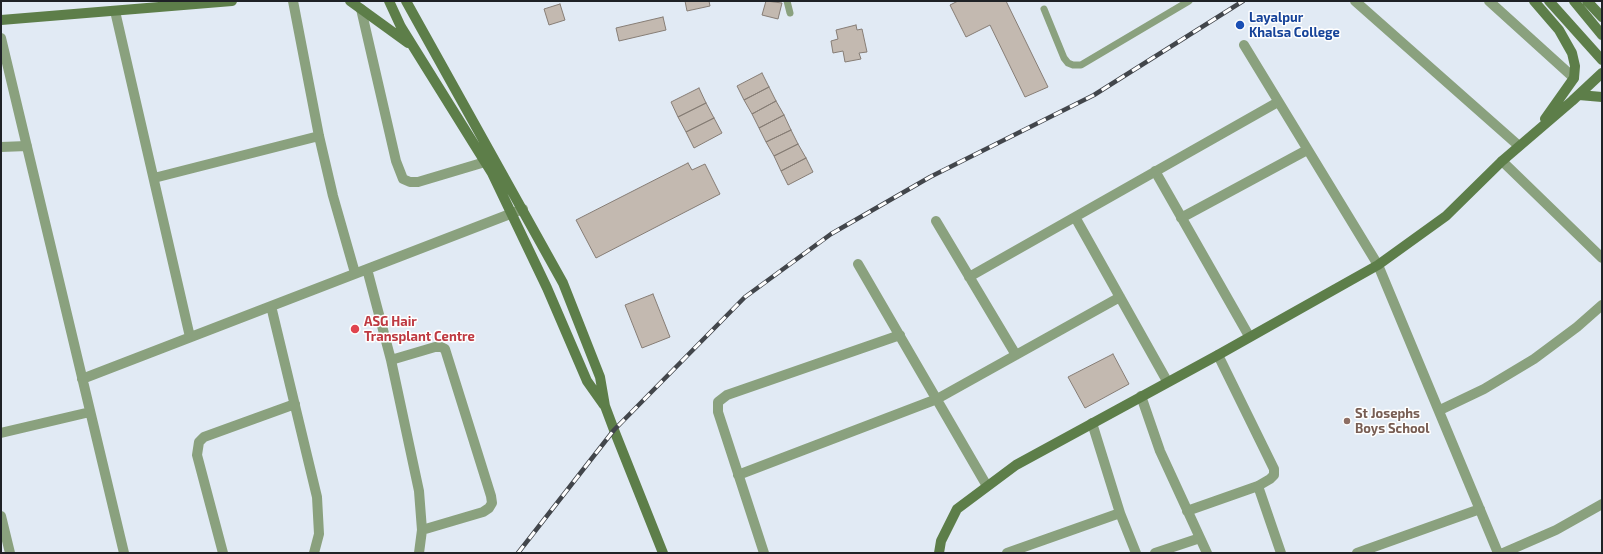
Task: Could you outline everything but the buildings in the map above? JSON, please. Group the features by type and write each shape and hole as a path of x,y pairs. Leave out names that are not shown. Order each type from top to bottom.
{"street":[{"path":"1,20 232,1"},
{"path":"293,1 319,136 333,196 356,273"},
{"path":"350,1 413,47"},
{"path":"389,1 413,47 485,162 547,288 587,381 605,406"},
{"path":"406,1 563,283 600,377 605,406 663,553"},
{"path":"1355,1 1519,146"},
{"path":"1489,1 1574,78"},
{"path":"1533,135 1566,92 1574,78 1572,53 1559,30 1534,1"},
{"path":"1549,1 1602,60"},
{"path":"1574,1 1602,35"},
{"path":"1589,2 1602,17"},
{"path":"361,9 396,161 403,179 410,182 418,182 485,162"},
{"path":"115,11 190,337"},
{"path":"1,38 124,553"},
{"path":"1244,46 1378,265 1440,410 1498,553"},
{"path":"939,553 941,541 957,509 1016,465 1218,355 1249,336 1378,265 1446,216 1502,161 1579,95 1602,73"},
{"path":"1579,95 1602,97"},
{"path":"969,277 1278,102"},
{"path":"154,178 319,136"},
{"path":"1,147 27,146"},
{"path":"1181,218 1308,150"},
{"path":"1502,161 1602,258"},
{"path":"1155,172 1249,336"},
{"path":"82,379 523,209"},
{"path":"1075,217 1167,382"},
{"path":"936,221 1016,355"},
{"path":"858,264 987,486"},
{"path":"366,269 390,360 419,491 422,530 419,553"},
{"path":"738,475 937,399 1120,297"},
{"path":"1440,410 1484,389 1534,359 1577,327 1602,305"},
{"path":"271,306 317,497 318,534 314,553"},
{"path":"764,553 718,412 718,402 727,395 900,335"},
{"path":"390,360 435,347 440,347 445,350 491,496 492,503 490,508 483,512 422,530"},
{"path":"1188,511 1258,486 1274,475 1274,469 1218,355"},
{"path":"1141,396 1160,451 1207,553"},
{"path":"223,553 198,455 199,442 204,436 295,404"},
{"path":"1,433 90,412"},
{"path":"1092,423 1120,514 1136,553"},
{"path":"1258,486 1281,553"},
{"path":"1503,553 1556,530 1602,504"},
{"path":"1357,553 1480,509"},
{"path":"1007,553 1120,514"},
{"path":"1,516 2,528 10,553"},
{"path":"1155,553 1200,538"}],"lane":[{"path":"787,1 790,13"},
{"path":"1044,9 1064,58 1073,66 1081,65 1189,1"}],"railway":[{"path":"518,553 614,430 745,297 831,234 930,177 1094,95 1243,1"}],"place":[{"name":"Layalpur Khalsa College","path":"1240,25"},
{"name":"ASG Hair Transplant Centre","path":"355,329"},
{"name":"St Josephs Boys School","path":"1347,421"}]}
